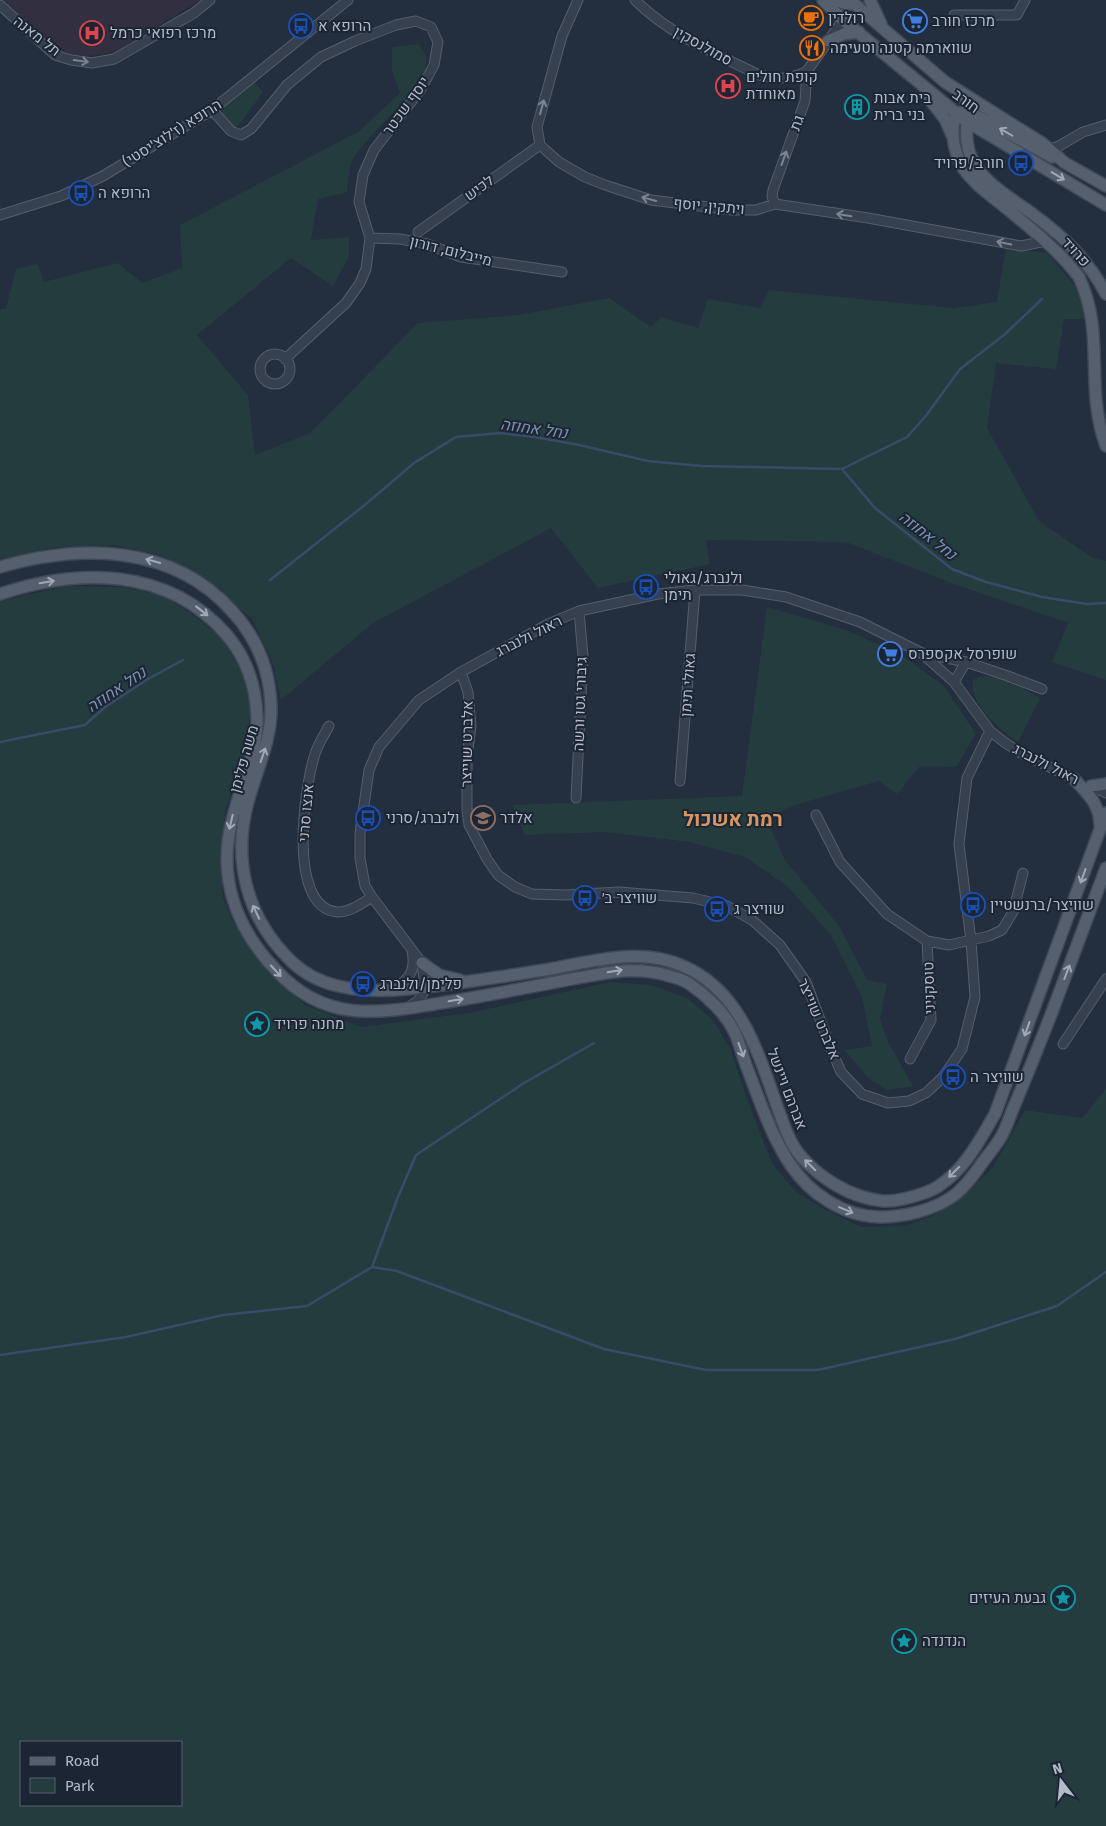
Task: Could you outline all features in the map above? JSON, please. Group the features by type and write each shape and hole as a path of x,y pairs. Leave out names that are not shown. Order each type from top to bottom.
{"main road":[{"name":"חורב","path":"823,0 843,20 908,74 986,134 1106,205"},
{"path":"836,0 846,4 854,1 843,20 836,8 836,0"},
{"path":"870,0 877,17 888,34"},
{"name":"חורב","path":"854,1 888,34 937,76 1049,149 1065,163 1106,186"},
{"path":"828,41 844,34 859,32"},
{"path":"908,74 944,117 953,138"},
{"name":"פרויד","path":"965,95 963,115 969,154 973,162 986,180 1069,244 1091,267 1106,294"},
{"path":"963,115 1065,163"},
{"name":"פרויד","path":"963,115 953,124 953,138 957,155 963,168 976,183 1066,261 1088,290 1099,316 1103,345 1099,409 1100,426 1106,446"},
{"path":"969,154 972,142 977,137 986,134"},
{"name":"משה פלימן","path":"0,567 33,558 68,554 129,555 183,572 212,591 226,604 241,621 257,645 267,674 271,704 271,718 266,748 247,805 240,855 245,881 261,922 284,954 307,974 320,981 360,990 394,990 425,987"},
{"name":"משה פלימן","path":"0,594 39,583 72,579 129,580 178,595 205,613 217,624 231,640 245,661 253,686 257,713 252,754 234,813 227,850 227,868 231,895 242,922 275,970 288,983 314,1001 360,1012 379,1012 408,1008"},
{"path":"1074,779 1096,803 1100,818 1100,830"},
{"path":"1091,786 1106,784"},
{"name":"אברהם ויינשל","path":"425,987 467,982 621,956 652,958 680,964 704,977 722,991 737,1011 760,1057 788,1136 798,1153 819,1174 849,1193 884,1201 913,1197 939,1187 956,1171 972,1153 995,1114 1106,813"},
{"name":"אברהם ויינשל","path":"408,1008 627,969 653,971 687,981 712,1002 733,1029 774,1133 789,1163 804,1182 828,1202 850,1212 866,1217 896,1217 931,1208 955,1194 972,1176 1000,1138 1031,1067 1106,868"},
{"path":"422,963 439,974 467,982"}],"street":[{"name":"תל מאנה","path":"0,5 55,55 71,60 92,63 114,59 194,13 210,0"},
{"name":"הרופא (ז'לוצ'יסטי)","path":"0,215 61,196 102,176 212,110 348,0"},
{"path":"540,144 537,127 562,36 578,0"},
{"name":"סמולנסקין","path":"635,0 672,29 759,75 788,78 807,71"},
{"path":"954,15 1017,14 1025,0"},
{"path":"807,71 843,20"},
{"name":"יוסף שכטר","path":"212,110 231,131 241,135 251,129 288,85 321,57 396,25 416,21 431,26 438,42 434,65 421,89 374,150 363,175 359,202 370,238 366,269 352,296 285,359"},
{"name":"גת","path":"775,204 772,197 773,190 805,101 807,71"},
{"path":"1049,149 1059,146 1083,132 1106,125"},
{"name":"ויתקין, יוסף","path":"540,144 559,162 585,177 651,200 732,210 756,210 775,204 878,220 1021,246 1046,242 1069,244"},
{"name":"לכיש","path":"418,232 540,144"},
{"name":"מייבלום, דורון","path":"370,238 409,240 461,256 562,272"},
{"name":"ראול ולנברג","path":"422,963 365,886 360,858 363,806 369,770 380,747 419,700 461,672 548,624 579,611 658,594 695,590 742,590 786,597 860,622 920,652 966,662 1042,689"},
{"name":"גאולי תימן","path":"680,781 695,590"},
{"name":"גיבורי גטו ורשה","path":"576,798 583,656 579,611"},
{"name":"ראול ולנברג","path":"920,652 954,682 990,731 1019,752 1106,793"},
{"path":"954,682 966,662"},
{"name":"אלברט שוייצר","path":"461,672 468,692 471,726 467,757 466,809 469,825 498,875 515,887 532,894 566,895 619,892 693,898 727,906 752,920 780,945 806,982 830,1050 841,1072 862,1094 888,1103 909,1101 926,1092 943,1077 962,1049 975,997 971,941 959,844 967,778 990,731"},
{"name":"אנצו סרני","path":"329,726 316,752 309,780 302,826 306,876 317,901 330,910 344,911 372,897"},
{"path":"816,815 840,862 886,914 927,941 948,945 989,936 1002,930 1013,912 1024,873"},
{"name":"טוסקניני","path":"910,1059 931,1020 927,941"},
{"path":"394,990 405,982 414,967 412,950"},
{"path":"408,1008 419,1000 425,987 422,963"},
{"path":"1063,1044 1106,980"}],"shaded area":[{"name":"מרכז רפואי כרמל","path":"2,0 200,0 123,47 106,54 87,56 72,55 53,43 27,24"}],"green space":[{"path":"418,44 426,57 425,69 418,82 359,151 351,165 347,192 318,199 311,240 349,237 349,257 333,286 291,258 197,335 248,395 255,455 310,433 418,323 518,315 609,298 651,327 661,317 698,328 708,299 760,308 769,290 953,308 997,302 1006,247 1047,253 1080,292 1094,319 1064,319 1056,369 996,363 987,428 1039,521 1093,558 1106,561 1106,680 1052,662 1068,623 954,584 846,542 706,540 710,564 598,588 551,528 373,623 281,700 272,661 252,619 203,577 160,555 115,545 56,547 0,559 0,309 6,309 16,269 37,264 44,282 117,263 143,283 182,268 180,225 358,132 400,93 392,71 392,47"},
{"path":"253,81 263,92 239,125 232,129 216,110"},
{"path":"67,586 121,587 161,595 192,614 222,638 244,676 251,713 244,756 225,811 220,861 223,897 232,920 270,973 305,1005 361,1027 469,1013 610,982 651,985 687,998 713,1020 730,1048 748,1102 772,1163 797,1193 861,1227 904,1226 932,1216 960,1199 993,1167 1025,1110 1082,1118 1106,1089 1106,1826 0,1826 0,601"},
{"path":"767,607 846,630 900,654 944,686 976,734 956,767 920,766 897,794 879,781 795,805 766,818 785,860 839,926 867,980 887,984 880,1019 887,1040 913,1086 887,1090 869,1079 844,1050 872,1046 862,997 831,935 787,886 745,857 689,842 606,832 525,835 512,805 742,796"},
{"path":"980,676 1007,679 1040,698 1018,742 987,716 981,707 973,689 973,680"}],"waterway":[{"name":"נחל אחוזה","path":"270,580 366,504 414,463 456,437 500,433 535,437 648,461 701,466 842,469 907,437 925,417 960,369 1004,335 1042,299"},
{"name":"נחל אחוזה","path":"842,469 875,508 952,569 986,582 1042,597 1087,604 1106,603"},
{"name":"נחל אחוזה","path":"0,742 85,725 105,707 148,679 183,660"},
{"path":"372,1267 416,1155 524,1083 594,1043"},
{"path":"0,1355 126,1337 223,1315 307,1306 372,1267 397,1271 604,1349 706,1370 818,1370 955,1339 1057,1306 1106,1272"}],"place":[{"name":"רולדין","path":"811,18"},
{"name":"מרכז חורב","path":"915,21"},
{"name":"הרופא א","path":"301,26"},
{"name":"מרכז רפואי כרמל","path":"92,33"},
{"name":"שווארמה קטנה וטעימה","path":"812,48"},
{"name":"קופת חולים מאוחדת","path":"728,86"},
{"name":"בית אבות בני ברית","path":"857,107"},
{"name":"חורב/פרויד","path":"1021,163"},
{"name":"הרופא ה","path":"81,193"},
{"name":"ולנברג/גאולי תימן","path":"646,587"},
{"name":"שופרסל אקספרס","path":"890,654"},
{"name":"ולנברג/סרני","path":"368,818"},
{"name":"אלדר","path":"483,818"},
{"name":"שוויצר ב׳","path":"585,898"},
{"name":"שוויצר/ברנשטיין","path":"973,905"},
{"name":"שוויצר ג","path":"717,909"},
{"name":"פלימן/ולנברג","path":"363,984"},
{"name":"מחנה פרויד","path":"257,1024"},
{"name":"שוויצר ה","path":"953,1077"},
{"name":"גבעת העיזים","path":"1063,1598"},
{"name":"הנדנדה","path":"904,1641"}],"district":[{"name":"רמת אשכול","path":"733,819"}]}
